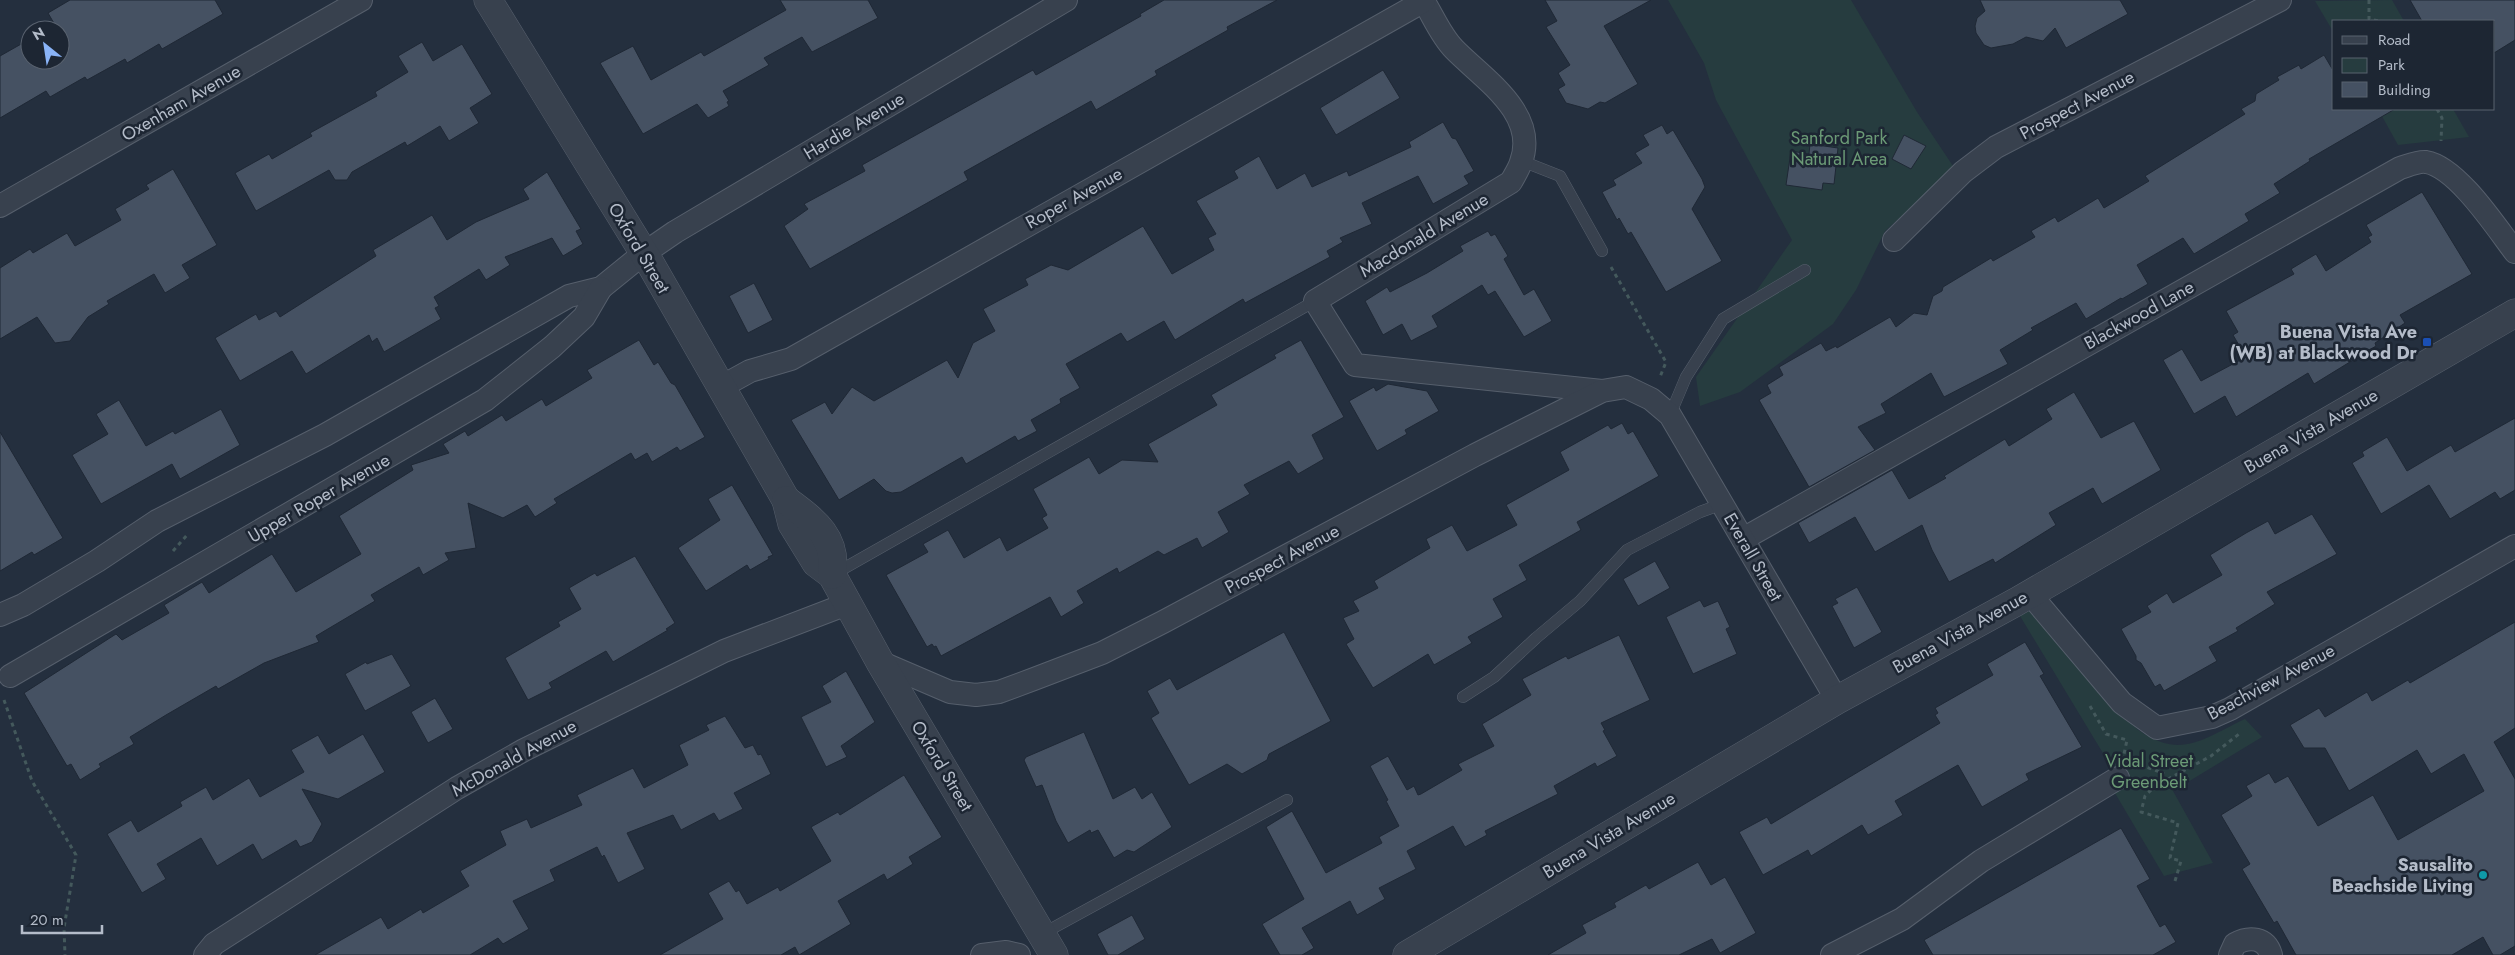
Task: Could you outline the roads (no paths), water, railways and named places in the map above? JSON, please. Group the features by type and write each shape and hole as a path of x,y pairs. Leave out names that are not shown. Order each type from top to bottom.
{"street":[{"name":"Oxenham Avenue","path":"0,206 361,0"},
{"name":"Oxford Street","path":"488,0 643,254 786,500 813,520 831,545 834,558 832,575 847,604 1048,944"},
{"name":"Hardie Avenue","path":"643,254 675,232 1066,0"},
{"path":"1424,0 1452,47 1505,98 1519,118 1524,141 1522,160"},
{"name":"Roper Avenue","path":"721,387 750,371 791,359 1424,0"},
{"name":"Prospect Avenue","path":"1894,240 1963,172 1996,147 2280,0"},
{"name":"Macdonald Avenue","path":"1315,301 1511,182 1522,160"},
{"name":"Blackwood Lane","path":"1742,539 2400,168 2425,162 2437,167 2464,185 2515,252"},
{"name":"Upper Roper Avenue","path":"10,676 485,400 552,347 584,317 601,288 643,254"},
{"name":"Upper Roper Avenue","path":"0,615 23,605 97,561 156,521 325,435 569,296 601,288"},
{"path":"1315,301 1355,364 1602,391"},
{"name":"Buena Vista Avenue","path":"1407,955 1837,700 2030,594 2515,313"},
{"name":"Prospect Avenue","path":"880,662 950,692 976,695 999,692 1102,653 1475,455 1602,391 1626,387 1651,399 1670,415"},
{"name":"Everall Street","path":"1670,415 1837,700"},
{"name":"Beachview Avenue","path":"2030,594 2122,703 2157,728 2212,718 2230,709 2515,546"},
{"name":"McDonald Avenue","path":"205,955 214,944 457,788 524,750 724,651 847,604"},
{"path":"1832,955 1902,919 1981,861 2118,778"},
{"path":"2230,955 2235,944 2249,938 2260,941 2269,949 2271,955"},
{"path":"982,955 1006,952 1019,955"}],"lane":[{"path":"1522,160 1560,176 1602,251"},
{"path":"1670,415 1686,377 1723,319 1805,270"},
{"path":"832,575 1315,301"},
{"path":"1463,697 1494,677 1536,638 1580,602 1627,550 1700,512 1722,504"},
{"path":"1048,944 1287,800"}],"place":[{"name":"Buena Vista Ave (WB) at Blackwood Dr","path":"2427,342"},
{"name":"Sausalito Beachside Living","path":"2483,875"}],"park label":[{"name":"Sanford Park Natural Area","path":"1839,148"},
{"name":"Vidal Street Greenbelt","path":"2149,771"}]}
